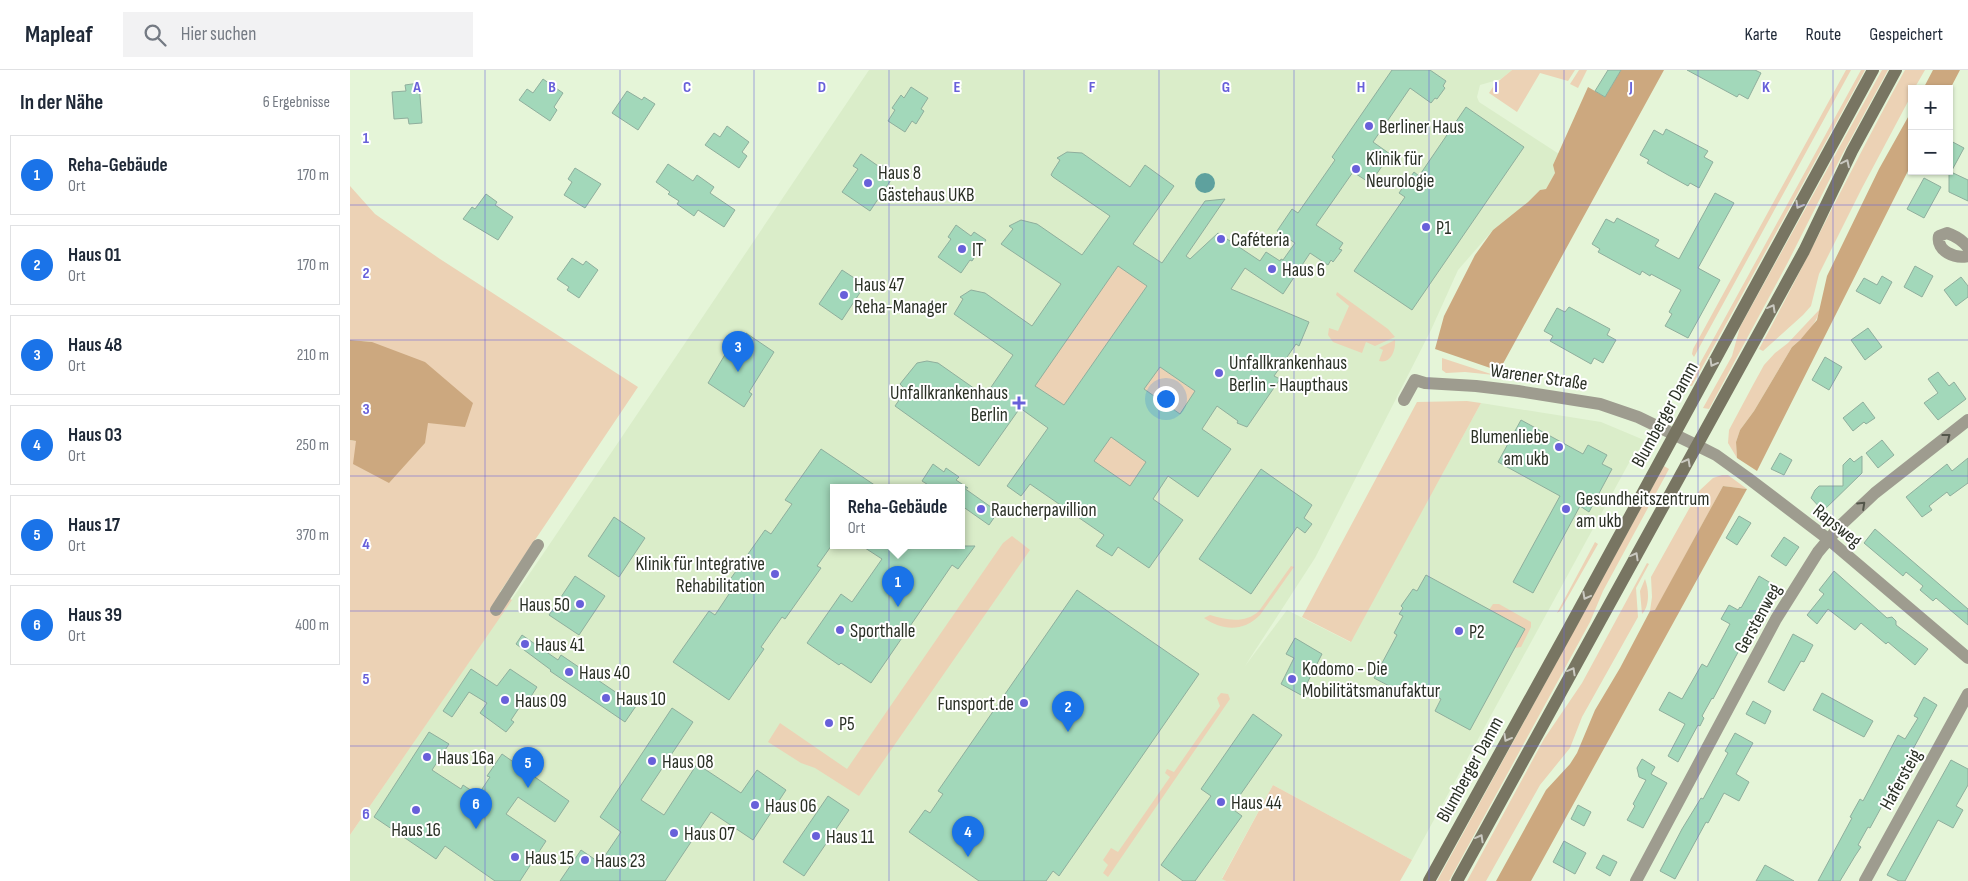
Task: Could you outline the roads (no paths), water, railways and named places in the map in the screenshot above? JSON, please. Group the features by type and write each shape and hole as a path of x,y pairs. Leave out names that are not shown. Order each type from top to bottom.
{"main road":[{"name":"Blumberger Damm","path":"1429,881 1873,70"},
{"path":"1457,881 1804,251 1852,151 1896,70"}],"street":[{"path":"1968,247 1961,239 1955,236 1947,233 1939,236 1940,248 1958,256 1968,256"},
{"name":"Warener Straße","path":"1404,400 1415,380 1425,383 1484,387 1600,404 1674,434"},
{"name":"Gerstenweg","path":"1636,881 1776,619 1828,540 1840,526 1885,484 1968,420"},
{"name":"Rapsweg","path":"1674,434 1716,455 1748,478 1828,540 1968,658"},
{"path":"496,610 538,545"},
{"name":"Hafersteig","path":"1865,881 1968,694"}],"water":[{"path":"1205,173 1212,176 1215,183 1212,190 1205,193 1198,190 1195,183 1198,176"}],"place":[{"name":"Berliner Haus","path":"1369,126"},
{"name":"Klinik für Neurologie","path":"1356,169"},
{"name":"Haus 8 Gästehaus UKB","path":"868,183"},
{"name":"P1","path":"1426,227"},
{"name":"Caféteria","path":"1221,239"},
{"name":"IT","path":"962,249"},
{"name":"Haus 6","path":"1272,269"},
{"name":"Haus 47 Reha-Manager","path":"844,295"},
{"name":"Haus 48","path":"738,372"},
{"name":"Unfallkrankenhaus Berlin - Haupthaus","path":"1219,373"},
{"name":"Unfallkrankenhaus Berlin","path":"1019,403"},
{"name":"Blumenliebe am ukb","path":"1559,447"},
{"name":"Raucherpavillion","path":"981,509"},
{"name":"Gesundheitszentrum am ukb","path":"1566,509"},
{"name":"Klinik für Integrative Rehabilitation","path":"775,574"},
{"name":"Haus 50","path":"580,604"},
{"name":"Reha-Gebäude","path":"898,607"},
{"name":"Sporthalle","path":"840,630"},
{"name":"P2","path":"1459,631"},
{"name":"Haus 41","path":"525,644"},
{"name":"Haus 40","path":"569,672"},
{"name":"Kodomo - Die Mobilitätsmanufaktur","path":"1292,679"},
{"name":"Haus 10","path":"606,698"},
{"name":"Haus 09","path":"505,700"},
{"name":"Funsport.de","path":"1024,703"},
{"name":"P5","path":"829,723"},
{"name":"Haus 01","path":"1068,732"},
{"name":"Haus 16a","path":"427,757"},
{"name":"Haus 08","path":"652,761"},
{"name":"Haus 17","path":"528,788"},
{"name":"Haus 44","path":"1221,802"},
{"name":"Haus 06","path":"755,805"},
{"name":"Haus 16","path":"416,810"},
{"name":"Haus 39","path":"476,829"},
{"name":"Haus 07","path":"674,833"},
{"name":"Haus 11","path":"816,836"},
{"name":"Haus 15","path":"515,857"},
{"name":"Haus 03","path":"968,857"},
{"name":"Haus 23","path":"585,860"}]}
